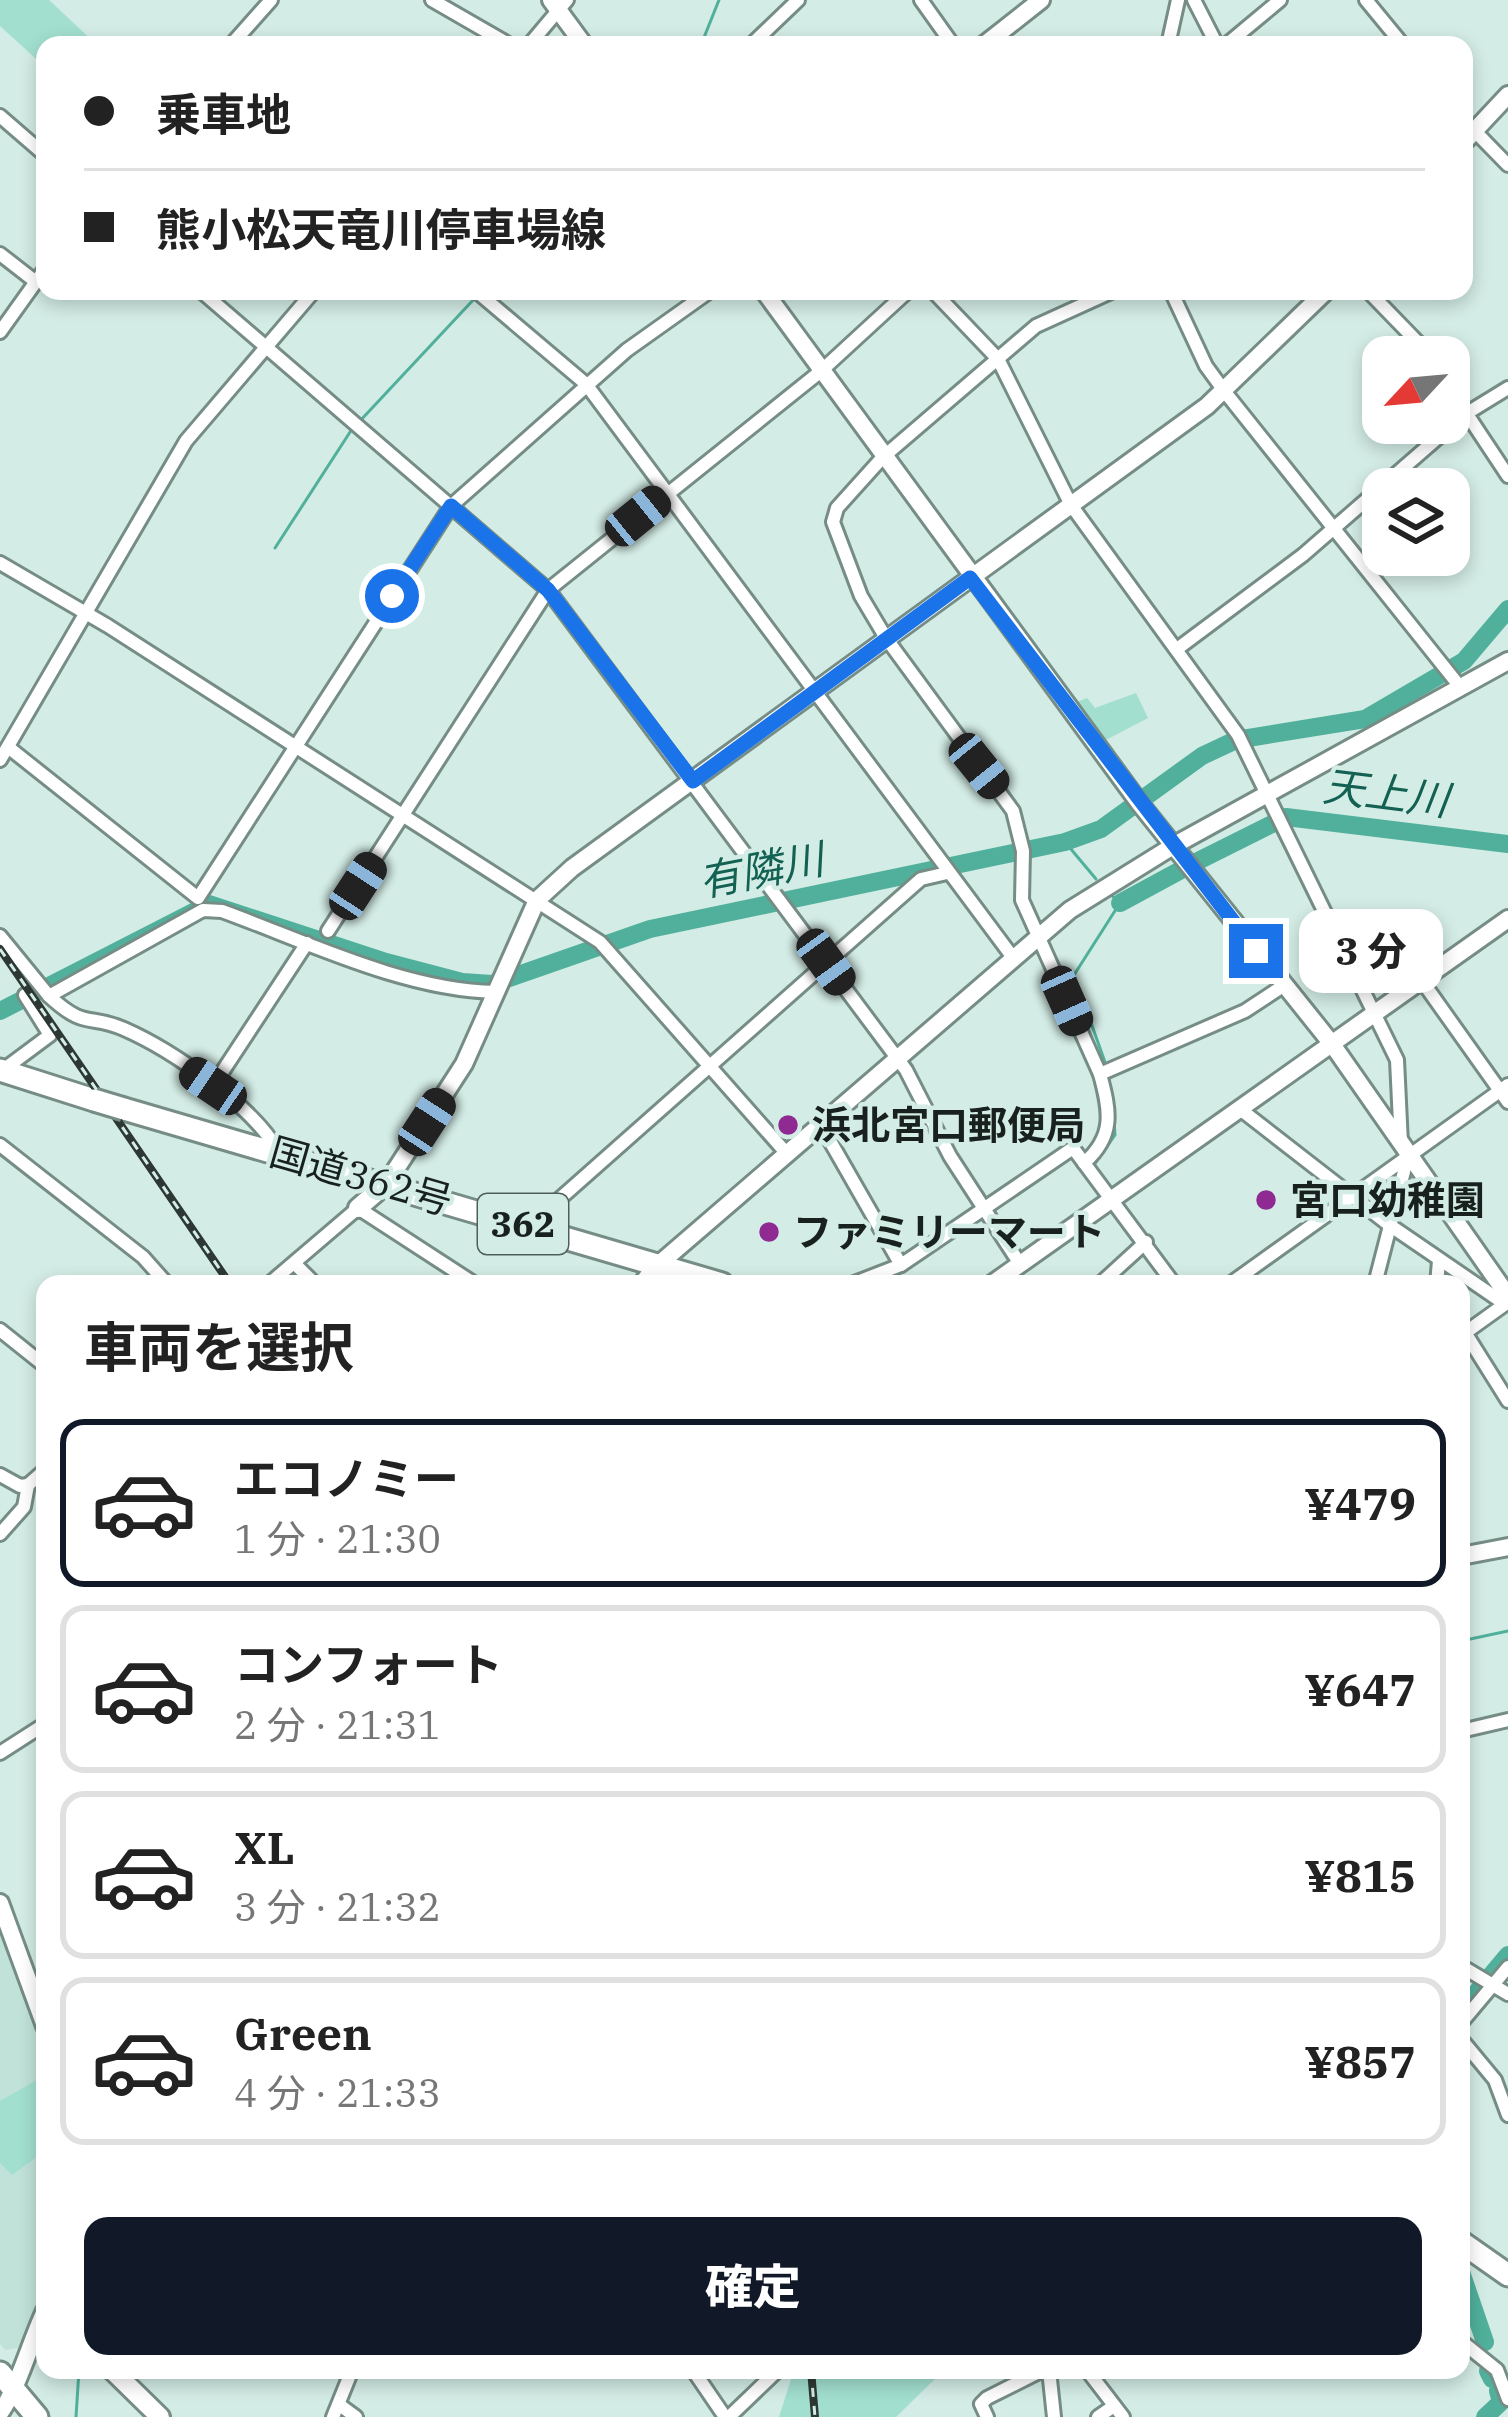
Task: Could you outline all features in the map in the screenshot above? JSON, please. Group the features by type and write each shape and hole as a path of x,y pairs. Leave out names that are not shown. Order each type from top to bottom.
{"highway":[{"name":"国道362号","path":"1,1072 529,1226 654,1275"},
{"path":"1470,2248 1508,2275"},
{"path":"8,2382 37,2417"}],"main road":[{"path":"358,1208 387,1183"},
{"path":"121,2379 160,2417"}],"street":[{"path":"239,36 271,0"},
{"path":"432,0 494,36"},
{"path":"760,36 798,0"},
{"path":"921,0 947,36"},
{"path":"995,36 1041,0"},
{"path":"1170,36 1178,0"},
{"path":"1194,0 1216,36"},
{"path":"1234,36 1280,0"},
{"path":"1366,0 1396,36"},
{"path":"535,36 559,3 579,36"},
{"path":"1473,126 1508,95"},
{"path":"0,116 36,147"},
{"path":"1473,136 1508,165"},
{"path":"0,254 36,273"},
{"path":"0,332 36,281"},
{"path":"211,300 548,590 898,1061 1021,1264"},
{"path":"306,300 186,441 4,754 201,903 307,943 466,992 498,988"},
{"path":"491,300 586,384 1014,959"},
{"path":"44,991 201,903 451,506 586,384 698,300"},
{"path":"770,300 1138,801 1332,1044 1507,1301"},
{"path":"328,931 548,590 820,371 898,300"},
{"path":"942,300 998,359 1071,505 1240,739 1397,1060 1405,1150 1377,1275"},
{"path":"1084,1163 1099,1150 1110,1127 1100,1074 1022,900 1023,854 1013,811 886,638 861,596 833,522 837,508 882,458 1036,326 1093,300"},
{"path":"1175,300 1206,366 1225,392 1453,678"},
{"path":"387,1183 464,1064 537,900 572,868 1225,392 1317,300"},
{"path":"1376,300 1411,336"},
{"path":"1470,411 1508,388"},
{"path":"1470,423 1508,476"},
{"path":"1178,649 1334,528 1431,444"},
{"path":"0,563 85,612 602,945 788,1155"},
{"path":"658,1275 788,1155 1105,886 1453,678 1508,662"},
{"path":"529,1226 921,879 947,873"},
{"path":"1005,1275 1508,919"},
{"path":"0,936 44,991 82,1022 123,1028 213,1086 250,1115 279,1152"},
{"path":"213,1086 307,943"},
{"path":"1243,1275 1357,1195 1405,1150 1505,1092 1422,981"},
{"path":"1100,1074 1246,1011 1283,986"},
{"path":"1,1072 50,1035 28,1000"},
{"path":"1240,1109 1357,1195 1388,1224 1463,1275"},
{"path":"822,1127 901,1265"},
{"path":"0,1145 153,1275"},
{"path":"875,1275 901,1265 1073,1148 1115,1197 1168,1275"},
{"path":"281,1275 358,1208 461,1275"},
{"path":"1110,1275 1146,1242"},
{"path":"1438,1275 1439,1261"},
{"path":"295,1264 306,1275"},
{"path":"1470,1279 1507,1301"},
{"path":"1470,1326 1507,1301"},
{"path":"0,1330 36,1359"},
{"path":"1470,1342 1508,1401"},
{"path":"0,1474 36,1493"},
{"path":"0,1534 24,1507 28,1488 36,1480"},
{"path":"1470,1554 1508,1547"},
{"path":"1470,1729 1508,1720"},
{"path":"0,1753 36,1730"},
{"path":"0,1904 36,2002"},
{"path":"1470,2011 1508,1967"},
{"path":"1470,1972 1508,1994"},
{"path":"1470,2050 1495,2080 1508,2115"},
{"path":"0,2414 8,2382 36,2330"},
{"path":"1470,2348 1497,2370 1508,2399"},
{"path":"349,2379 337,2412 356,2417"},
{"path":"700,2379 727,2417 768,2379"},
{"path":"987,2417 981,2404 987,2398 1027,2379"},
{"path":"1048,2379 1054,2417"},
{"path":"1094,2379 1119,2411 1098,2417"}],"shaded area":[{"path":"0,1934 29,1993 36,2027 36,2310 18,2348 5,2350 0,2344"}],"green space":[{"path":"0,0 49,0 87,36 36,36 36,59 0,26"},
{"path":"1136,693 1148,718 1102,742 1072,704 1087,698 1095,708"},
{"path":"36,2081 36,2158 12,2175 0,2163 0,2101"},
{"path":"791,2379 935,2379 896,2417 779,2417"}],"waterway":[{"path":"705,36 719,0"},
{"path":"359,422 473,300"},
{"path":"275,548 352,429"},
{"name":"有隣川","path":"0,1011 209,904 386,962 462,982 492,984 650,929 1065,842 1101,829 1202,756 1236,740 1365,719 1464,661 1508,609"},
{"name":"天上川","path":"1194,863 1286,817 1508,844"},
{"path":"1065,842 1096,879"},
{"name":"天上川","path":"1120,903 1181,870"},
{"path":"1106,1065 1074,975 1120,903 1110,894"},
{"path":"1108,1074 1111,1094"},
{"path":"1094,1165 1115,1135 1113,1104"},
{"path":"1470,1639 1508,1631"},
{"path":"1470,2000 1508,1955"},
{"path":"1470,2298 1485,2342"},
{"path":"1488,2371 1492,2379"},
{"path":"76,2417 78,2379"},
{"path":"1485,2417 1501,2402 1498,2391"}],"railway":[{"path":"0,949 224,1275"},
{"path":"812,2379 815,2417"}],"place":[{"name":"浜北宮口郵便局","path":"788,1125"},
{"name":"宮口幼稚園","path":"1266,1200"},
{"name":"ファミリーマート","path":"769,1232"}],"route":[{"path":"392,596 451,506 548,590 693,781 970,578 1256,951"}]}
